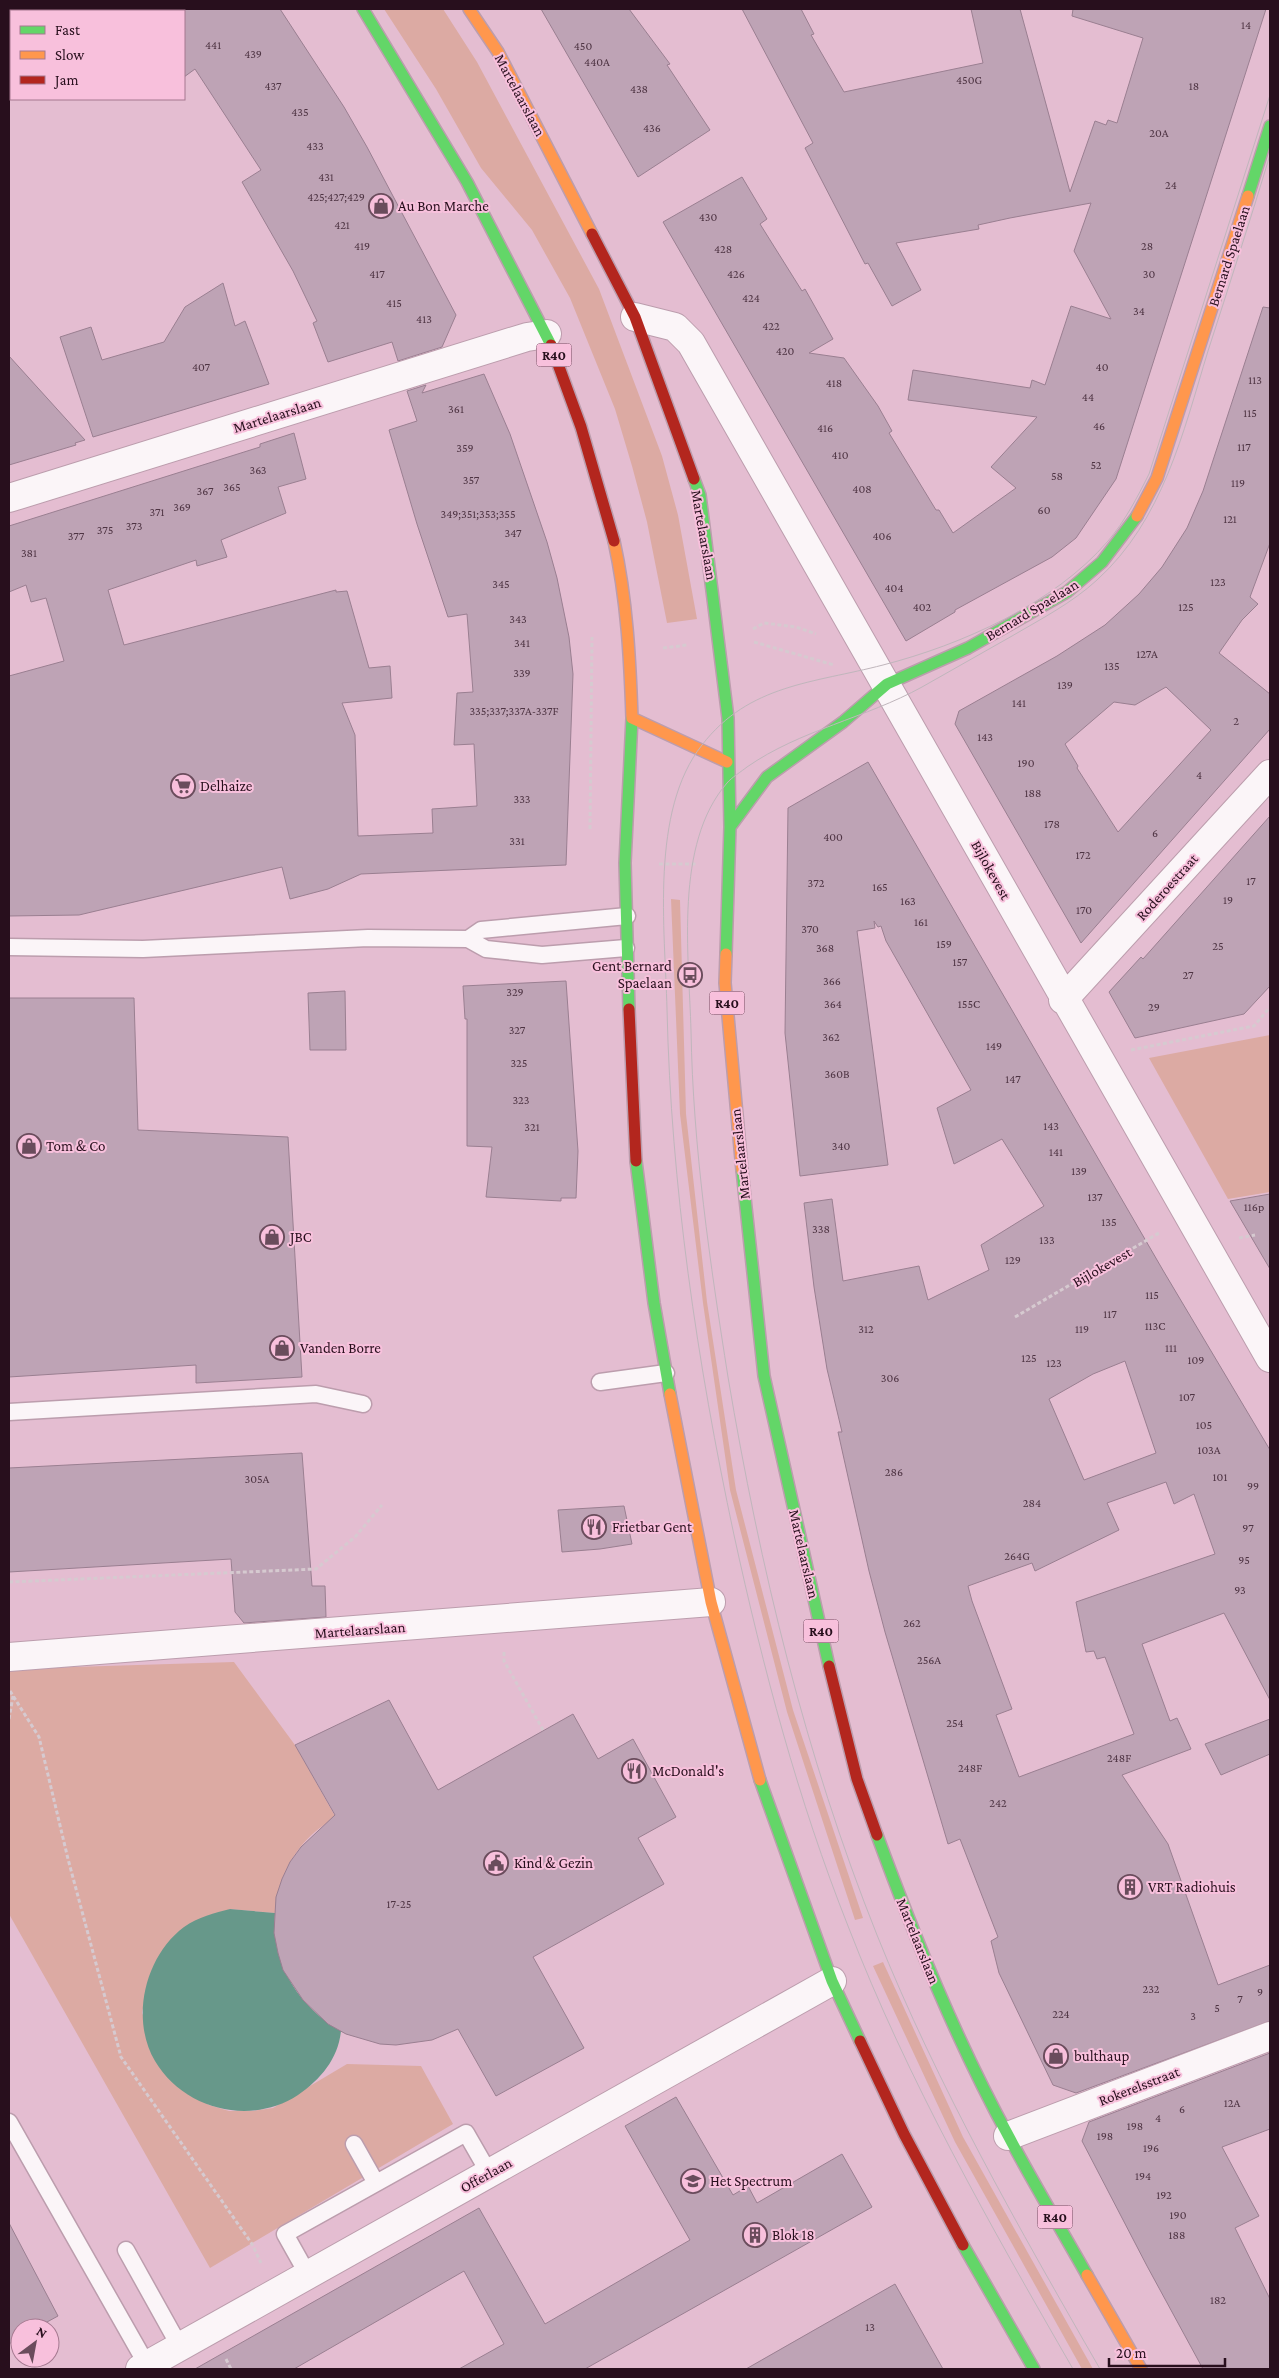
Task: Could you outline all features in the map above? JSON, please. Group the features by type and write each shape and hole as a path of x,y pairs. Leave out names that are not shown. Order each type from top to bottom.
{"main road":[{"name":"R40","path":"363,9 467,182 547,334 581,426 621,572 630,652 632,718 625,863 626,948 637,1173 654,1303 666,1373 711,1602 759,1777 832,1981 904,2134 983,2283 1034,2369"},
{"name":"Martelaarslaan","path":"469,9 498,52 635,317 700,496 720,641 728,718 730,826 725,983 735,1110 764,1376 824,1644 857,1779 915,1937 954,2024 1008,2136 1142,2369"},
{"name":"Bernard Spaelaan","path":"730,826 767,778 843,722 886,684 968,648 1067,592 1102,562 1136,519 1157,478 1167,451 1270,126"},
{"path":"632,718 767,778"}],"street":[{"path":"635,317 675,327 691,343 886,684"},
{"name":"Martelaarslaan","path":"9,498 527,337 547,334"},
{"name":"Bijlokevest","path":"886,684 1063,1000 1270,1358"},
{"name":"Roderoestraat","path":"1063,1000 1270,774"},
{"name":"Martelaarslaan","path":"9,1657 711,1602"},
{"name":"Offerlaan","path":"144,2367 832,1981"},
{"name":"Rokerelsstraat","path":"1008,2136 1270,2036"}],"lane":[{"path":"468,939 481,930 627,916"},
{"path":"9,947 143,949 368,938 468,939 486,949 542,955 626,948"},
{"path":"600,1382 666,1373"},
{"path":"9,1412 316,1394 363,1404"},
{"path":"9,2122 144,2367"},
{"path":"308,2275 285,2234 466,2133 489,2173"},
{"path":"354,2144 376,2183"},
{"path":"126,2250 180,2347"}],"path":[{"path":"747,633 764,623 796,627 828,637 852,623"},
{"path":"746,640 856,671 886,684"},
{"path":"590,832 591,657"},
{"path":"1096,1056 1254,1026 1270,1007"},
{"name":"Bijlokevest","path":"1015,1317 1188,1217"},
{"path":"9,1582 316,1568 355,1537 382,1505"},
{"path":"502,1619 504,1661 542,1730"},
{"path":"9,1688 38,1737 68,1859 121,2057 252,2244 276,2292"},
{"path":"9,1719 13,1695"}],"shaded area":[{"path":"384,9 443,9 477,62 599,289 662,456 678,515 697,619 667,623 647,522 615,409 570,298 532,230 481,168 436,89"},
{"path":"671,899 680,900 686,1114 707,1302 736,1490 793,1710 863,1918 855,1920 787,1712 730,1490 703,1303 680,1114"},
{"path":"1270,1035 1270,1192 1228,1199 1149,1058"},
{"path":"234,1662 295,1745 336,1818 312,1835 293,1857 281,1884 275,1913 230,1909 159,1958 150,1975 142,2013 177,2086 209,2105 229,2111 253,2111 273,2108 347,2064 421,2066 453,2124 210,2268 9,1914 9,1669"},
{"path":"230,1909 275,1913 278,1949 290,1981 312,2009 325,2021 341,2031 332,2059 327,2068 314,2082 298,2095 280,2104 260,2110 240,2111 220,2108 201,2101 183,2091 168,2078 155,2061 147,2044 144,2026 143,2008 151,1971 171,1939 189,1924"},
{"path":"883,1962 963,2137 1093,2369 1082,2369 955,2142 873,1966"}],"building":[{"path":"280,9 344,107 456,315 442,347 398,361 392,342 328,362 313,323 317,321 293,271 242,182 261,170 195,69 185,76 184,10"},
{"path":"541,9 629,9 670,64 667,65 710,130 638,177"},
{"path":"742,9 801,9 814,34 811,35 844,92 983,63 971,9 1020,9 1070,192 1095,121 1106,125 1108,120 1117,123 1143,38 1072,16 1073,9 1266,9 1116,479 1076,538 1052,557 955,610 955,612 906,641 663,222 742,177 767,219 760,224 802,291 805,289 833,339 809,353 844,358 878,406 892,431 889,433 936,510 939,510 953,533 1016,488 991,467 1037,417 908,400 913,370 1030,388 1032,380 1045,385 1071,306 1111,319 1074,251 1091,203 978,225 979,229 896,243 921,290 892,306 868,263 865,264 805,148 813,143"},
{"path":"223,283 235,326 245,321 269,384 93,437 60,337 91,327 102,360 164,342 185,307"},
{"path":"1263,307 1270,308 1270,543 1250,597 1258,604 1242,620 1219,653 1270,694 1270,729 1081,943 955,724 959,711 1057,656 1105,625 1139,594 1162,567 1187,528 1203,491","holes":["1166,687 1211,730 1118,832 1077,768 1078,766 1065,744 1114,702 1135,705"]},
{"path":"9,356 85,440 75,443 76,445 9,465"},
{"path":"484,374 510,434 547,542 557,578 569,637 573,674 566,865 361,874 328,889 290,899 282,867 79,915 9,916 9,676 64,661 46,598 31,602 26,585 9,592 9,526 260,447 260,444 294,433 306,479 278,487 286,513 221,540 227,557 197,566 196,560 108,590 124,645 336,590 336,592 347,591 369,668 390,666 392,698 342,703 355,735 358,836 433,833 432,809 477,806 474,744 454,745 457,693 473,692 467,614 448,617 417,524 389,430 417,421 407,391 426,385 422,393"},
{"path":"868,762 1164,1272 1270,1450 1270,1700 1224,1613 1142,1644 1170,1721 1177,1718 1191,1749 1122,1775 1168,1844 1218,1985 1270,1965 1270,2021 1076,2093 1053,2085 999,1973 991,1941 998,1937 960,1839 948,1844 885,1632 869,1571 838,1432 842,1432 827,1369 814,1287 804,1203 832,1199 843,1281 919,1266 928,1300 989,1270 981,1245 1044,1206 1002,1139 954,1164 937,1108 971,1090 886,941 881,926 878,927 874,921 875,928 857,931 888,1165 800,1176 785,1033 788,808","holes":["1125,1361 1156,1453 1084,1480 1049,1399 1093,1374","1166,1482 1174,1504 1194,1494 1215,1554 1076,1602 1086,1652 1094,1651 1097,1659 1105,1657 1134,1734 1019,1777 996,1715 1012,1709 968,1586 1032,1563 1035,1571 1119,1530 1107,1503"]},
{"path":"1270,816 1270,986 1244,1014 1135,1038 1109,992 1141,957 1143,959"},
{"path":"566,981 578,1151 576,1198 561,1198 561,1201 486,1197 492,1147 467,1146 467,1019 465,1019 463,986"},
{"path":"345,991 346,1050 310,1050 308,993"},
{"path":"9,998 134,998 138,1130 288,1137 302,1377 196,1383 196,1365 9,1377"},
{"path":"1270,1194 1270,1269 1230,1201"},
{"path":"302,1453 312,1586 325,1586 326,1617 244,1623 235,1612 231,1559 9,1572 9,1468"},
{"name":"Frietbar Gent","path":"624,1506 632,1544 562,1552 558,1510"},
{"path":"389,1700 438,1790 573,1714 598,1759 633,1739 676,1817 638,1838 664,1884 533,1957 584,2048 496,2096 458,2029 432,2040 396,2045 380,2044 346,2034 328,2024 303,2000 283,1970 278,1953 274,1933 276,1897 282,1879 290,1862 301,1847 335,1815 295,1745"},
{"path":"1270,1719 1270,1754 1221,1775 1205,1744"},
{"path":"1270,2053 1270,2129 1222,2147 1259,2216 1235,2228 1270,2299 1270,2369 1203,2369 1082,2141 1089,2122"},
{"name":"Blok 18","path":"676,2097 733,2195 748,2186 757,2203 842,2154 872,2207 585,2369 459,2369 504,2344 464,2271 294,2369 195,2369 479,2208 545,2324 690,2240 625,2126"},
{"path":"9,2223 58,2316 54,2318 10,2318 9,2344"},
{"path":"895,2284 943,2369 746,2369"}],"tram line":[{"path":"1073,2369 1011,2261 952,2152 871,1984 813,1830 783,1733 734,1535 708,1405 688,1273 674,1142 664,943 664,872 674,803 685,772 702,745 720,725 740,709 784,689 913,657 974,634 1034,603 1086,564 1108,541 1130,509 1149,474 1270,95"},
{"path":"1100,2369 1010,2210 926,2047 877,1935 851,1867 807,1729 770,1590 755,1519 728,1377 715,1291 695,1118 688,969 688,901 692,868 699,837 710,808 727,783 734,777 767,754 789,743 901,698 1012,636 1077,596 1097,580 1120,556 1139,530 1155,503 1168,474 1270,155"}],"traffic: fast":[{"path":"363,9 467,182 551,345"},
{"path":"1248,196 1270,126"},
{"path":"694,479 700,495 728,718 730,827 726,954"},
{"path":"730,827 767,777 843,722 887,684 968,648 1067,592 1102,562 1137,516"},
{"path":"629,1009 625,863 632,718"},
{"path":"636,1161 654,1303 670,1394"},
{"path":"742,1170 764,1376 829,1666"},
{"path":"760,1780 832,1981 860,2041"},
{"path":"877,1835 921,1950 971,2063 1018,2155 1087,2275"},
{"path":"963,2245 1034,2369"}],"traffic: slow":[{"path":"469,9 498,52 592,234"},
{"path":"1137,516 1157,478 1248,196"},
{"path":"614,541 625,607 632,718 727,762"},
{"path":"726,954 725,983 742,1170"},
{"path":"670,1394 711,1602 760,1780"},
{"path":"1087,2275 1141,2369"}],"traffic: jam":[{"path":"592,234 635,317 694,479"},
{"path":"551,345 581,427 614,541"},
{"path":"629,1009 636,1161"},
{"path":"829,1666 857,1779 877,1835"},
{"path":"860,2041 904,2134 963,2245"}],"place":[{"name":"Au Bon Marche","path":"381,206"},
{"name":"Delhaize","path":"183,786"},
{"name":"Gent Bernard Spaelaan","path":"690,975"},
{"name":"Tom & Co","path":"29,1146"},
{"name":"JBC","path":"272,1237"},
{"name":"Vanden Borre","path":"282,1348"},
{"name":"Frietbar Gent","path":"594,1527"},
{"name":"McDonald's","path":"634,1771"},
{"name":"Kind & Gezin","path":"496,1863"},
{"name":"VRT Radiohuis","path":"1130,1887"},
{"name":"bulthaup","path":"1056,2056"},
{"name":"Het Spectrum","path":"693,2181"},
{"name":"Blok 18","path":"755,2235"}]}
